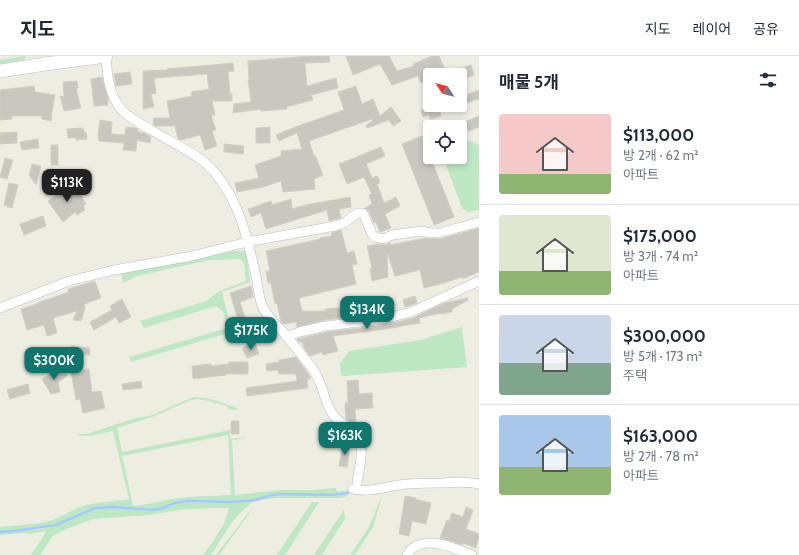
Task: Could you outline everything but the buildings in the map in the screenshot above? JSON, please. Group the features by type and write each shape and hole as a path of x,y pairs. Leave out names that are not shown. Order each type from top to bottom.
{"street":[{"path":"0,71 43,60 106,56 109,83 120,109 136,121 202,160 213,170 235,203 242,219 260,301 269,316 320,380 330,409 337,420 352,431 361,445 362,452 355,485 357,490 433,483 471,482 479,484"},
{"path":"0,308 69,281 114,270 192,256 247,242 335,226 344,223 358,213 363,213 372,234 375,237 384,239 392,235 421,231 439,233 479,222"},
{"path":"286,337 299,332 326,326 376,320 411,312 479,281"},
{"path":"407,555 412,548 419,544 428,543 452,547 472,555"}],"green space":[{"path":"26,56 23,60 0,64 0,60"},
{"path":"467,140 479,145 479,210 468,212 462,208 446,164 467,164"},
{"path":"234,251 246,251 250,282 222,292 232,332 131,362 129,357 227,328 223,311 216,306 144,328 140,321 207,301 220,291 246,281 244,263 242,260 238,259 210,260 137,276 123,283 121,273"},
{"path":"462,327 467,367 341,375 340,363 349,351 420,340"},
{"path":"194,397 206,398 237,408 237,410 228,409 227,406 208,401 197,399 189,401 152,417 117,428 122,452 230,430 230,439 245,437 232,440 235,495 281,490 336,488 337,492 348,490 348,492 332,495 277,494 256,499 231,501 186,501 175,502 154,509 114,506 94,507 56,524 0,532 0,527 46,522 86,505 129,499 113,431 90,436 76,435 91,433 136,418 150,416","holes":["228,435 231,495 179,498 133,506 122,456"]},
{"path":"383,493 373,527 355,555 350,555 369,527"},
{"path":"348,494 345,497 340,498 274,498 256,501 277,495 333,496"},
{"path":"255,501 235,518 211,555 203,555 222,527 229,508 185,509 149,515 93,519 66,529 53,536 40,555 31,555 46,532 45,531 31,534 24,533 0,535 0,533 57,526 96,508 154,511 187,502 234,503"},
{"path":"312,502 319,502 285,555 277,555"},
{"path":"254,507 219,555 216,555 249,512"},
{"path":"344,510 346,517 322,555 314,555"}],"waterway":[{"path":"0,532 56,525 95,508 113,507 154,510 186,501 231,502 256,500 277,494 332,495 348,493"}]}
